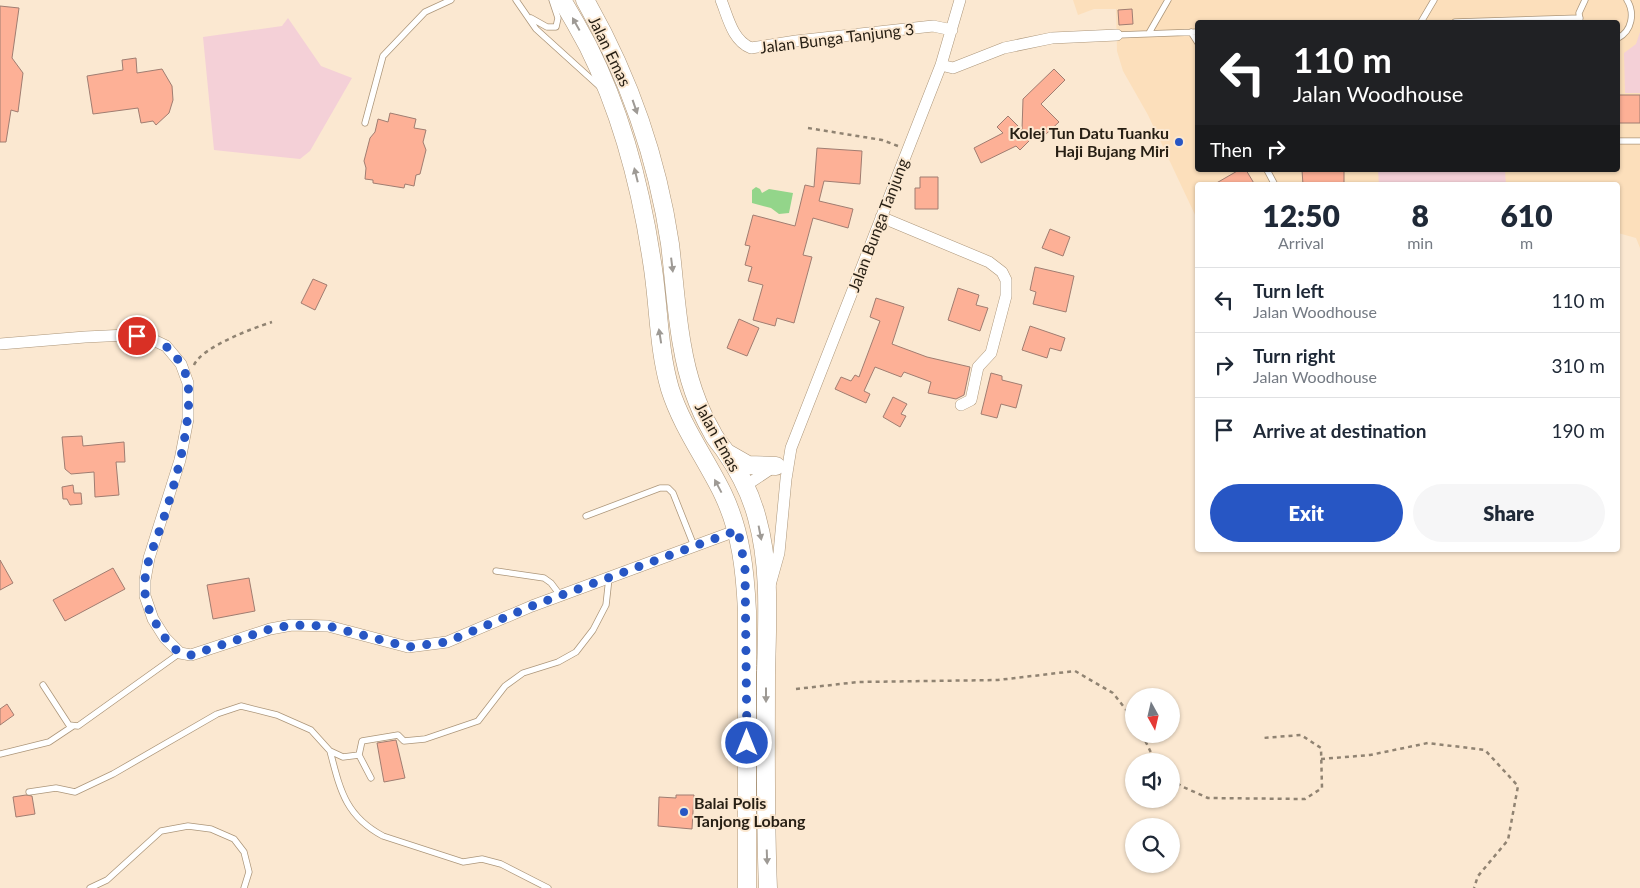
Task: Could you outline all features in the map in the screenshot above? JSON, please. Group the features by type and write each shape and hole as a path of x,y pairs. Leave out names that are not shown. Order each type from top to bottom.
{"main road":[{"name":"Jalan Emas","path":"562,0 588,47 626,141 642,200 658,321 670,390 690,433 723,495 738,530 745,568 747,611 747,888"},
{"name":"Jalan Emas","path":"585,0 604,33 628,88 648,144 669,242 682,345 687,369 703,416 713,436 726,452 746,486 757,516 765,554 767,598 765,819 768,888"},
{"path":"726,452 748,465 776,466"},
{"path":"738,530 735,503 739,491 746,486"}],"street":[{"name":"Jalan Bunga Tanjung 3","path":"722,0 732,30 745,46 751,48 796,41 933,26 952,30"},
{"name":"Jalan Bunga Tanjung","path":"791,448 906,149 941,65 960,0"},
{"path":"941,65 953,68 1004,48 1052,38 1117,34"},
{"path":"881,217 989,262 1002,272 1006,280 1006,296 991,353 978,367 971,400 961,405"},
{"path":"0,344 127,335 148,337 166,346 181,364 188,383 188,419 180,460 151,551 145,580 145,596 152,619 165,638 180,653 191,655 270,629 310,624 328,626 408,647 447,642 560,595 738,530"},
{"path":"746,486 776,466 791,448"},
{"path":"767,598 780,554 786,479 791,448"}],"lane":[{"path":"365,123 383,56 425,12 451,0"},
{"path":"516,0 536,28 609,96"},
{"path":"529,17 547,27 556,26 558,18 552,0"},
{"path":"1149,33 1168,0"},
{"path":"1422,20 1434,0"},
{"path":"1580,20 1582,5 1585,0"},
{"path":"1620,36 1628,30 1631,22 1632,14 1627,0"},
{"path":"1117,34 1194,32"},
{"path":"1620,141 1640,141"},
{"path":"586,516 660,488 668,488 674,493 694,546"},
{"path":"496,571 544,578 551,583 560,595"},
{"path":"371,778 360,756 362,741 398,735 404,741 425,739 478,722 505,686 523,673 558,662 576,652 593,630 606,605 609,578"},
{"path":"0,754 49,742 73,726 78,726 180,653"},
{"path":"43,685 69,725 73,726"},
{"path":"29,792 56,788 75,792 113,774 217,714 241,706 277,715 311,730 330,751 343,757 360,756"},
{"path":"330,751 341,792 354,815 370,830 382,836 463,862 482,859 502,864 548,888"},
{"path":"90,888 107,880 161,831 188,826 211,829 234,839 244,852 248,872 244,888"}],"path":[{"path":"808,128 882,140 906,149"},
{"path":"188,383 196,362 210,350 252,329 272,322"},
{"path":"796,689 858,682 998,680 1075,671 1113,693 1125,708"},
{"path":"1180,785 1208,798 1305,799 1322,788 1321,748 1301,735 1262,738"},
{"path":"1321,759 1370,755 1428,743 1485,750 1518,786 1508,840 1478,876 1474,888"}],"shaded area":[{"name":"Kolej Tun Datu Tuanku Haji Bujang Miri","path":"1073,0 1640,0 1640,248 1636,238 1620,234 1620,182 1195,182 1195,215 1148,115 1123,71 1117,51 1116,9 1094,9 1078,15"},
{"path":"288,18 321,66 352,78 310,151 300,159 214,150 203,37 282,26"},
{"path":"1640,32 1640,93 1625,93 1624,53 1636,44"},
{"path":"1378,172 1505,172 1506,182 1379,182"},
{"path":"756,187 762,193 769,189 793,193 789,213 779,214 771,208 752,203 752,190"}],"building":[{"path":"0,6 19,8 12,58 23,73 18,112 11,110 6,142 0,142"},
{"path":"1132,9 1133,24 1119,25 1118,10"},
{"path":"136,58 137,73 162,69 172,86 173,100 169,113 156,125 153,121 141,123 138,108 93,114 87,76 123,70 122,60"},
{"path":"1054,69 1065,80 1041,104 1059,122 1046,134 1041,129 1020,150 1016,146 981,163 974,148 1003,133 997,127 1008,116 1022,130 1023,99"},
{"path":"1620,95 1640,95 1640,123 1620,123"},
{"path":"390,113 416,119 414,128 426,130 423,142 426,150 420,174 416,175 414,186 405,184 404,188 373,183 373,180 365,179 366,168 364,161 370,138 375,132 378,119 388,122"},
{"path":"817,148 862,151 860,184 824,181 819,201 853,209 848,228 813,218 803,255 812,257 794,323 777,318 775,326 753,320 763,285 748,281 752,267 745,265 750,246 745,245 753,215 795,226 805,185 814,187"},
{"path":"1236,172 1247,172 1253,182 1218,182"},
{"path":"1302,172 1344,172 1344,182 1303,182"},
{"path":"920,177 938,177 938,209 915,209 915,188 920,188"},
{"path":"1050,229 1070,237 1063,256 1042,248"},
{"path":"1035,267 1074,276 1066,312 1033,304 1036,292 1030,290"},
{"path":"313,279 327,285 315,310 301,303"},
{"path":"958,288 979,295 976,305 988,308 980,331 948,320"},
{"path":"876,298 904,307 892,344 927,357 970,367 964,395 956,399 928,393 931,382 904,372 901,377 875,367 864,391 870,394 866,403 835,389 841,377 851,381 855,375 859,377 880,321 870,317"},
{"path":"739,319 759,328 747,356 727,348"},
{"path":"1030,326 1065,338 1061,351 1050,348 1047,358 1022,350"},
{"path":"991,373 1002,376 1002,380 1022,385 1016,408 1001,404 997,418 981,414"},
{"path":"893,397 907,404 901,414 906,416 900,427 883,417"},
{"path":"82,436 83,446 124,442 125,462 116,462 119,495 95,497 94,472 71,474 65,469 62,437"},
{"path":"73,485 74,493 81,493 82,504 70,505 67,499 63,499 62,487"},
{"path":"0,560 13,583 0,590"},
{"path":"113,568 125,589 65,621 53,600"},
{"path":"249,578 255,611 213,619 207,585"},
{"path":"7,704 14,715 0,725 0,709"},
{"path":"396,740 405,778 384,782 377,743"},
{"path":"676,795 694,795 692,829 658,826 659,797 676,798"},
{"path":"32,796 35,814 16,817 13,797"}],"place":[{"name":"Kolej Tun Datu Tuanku Haji Bujang Miri","path":"1179,142"},
{"name":"Balai Polis Tanjong Lobang","path":"684,812"}],"route":[{"path":"137,336 148,337 166,346 181,364 188,383 188,419 180,460 151,551 145,580 146,604 152,619 165,638 180,653 191,655 270,629 310,624 328,626 408,647 447,642 532,606 738,530 745,568 747,611 747,743"}]}
